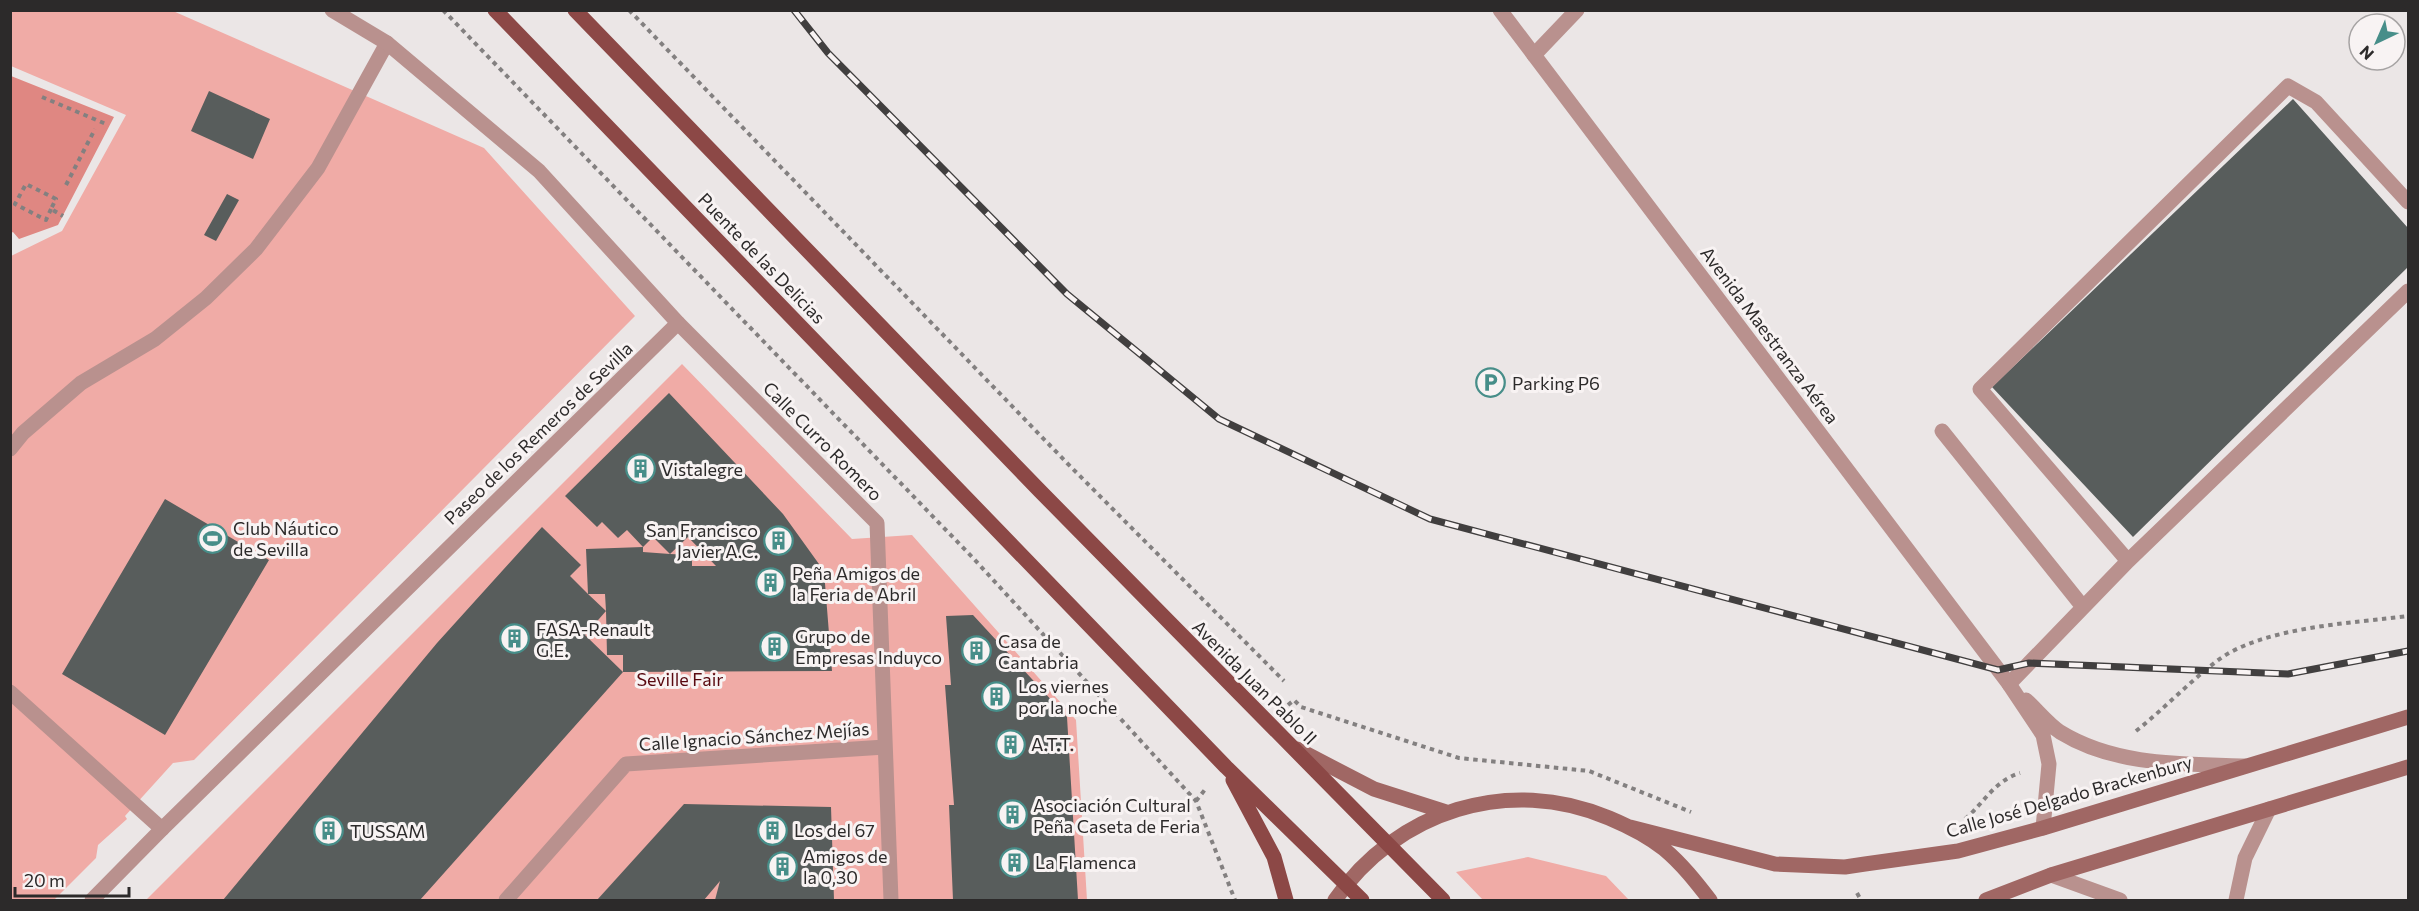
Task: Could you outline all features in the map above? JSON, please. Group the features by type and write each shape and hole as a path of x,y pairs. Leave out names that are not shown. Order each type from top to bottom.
{"main road":[{"name":"Puente de las Delicias","path":"495,10 1226,767"},
{"name":"Puente de las Delicias","path":"575,10 1040,491"},
{"name":"Avenida Juan Pablo II","path":"1040,491 1443,900"},
{"name":"Calle José Delgado Brackenbury","path":"1630,827 1775,864 1845,867 1958,851 2043,828 2409,717"},
{"path":"1293,747 1374,789 1446,813"},
{"path":"1226,767 1362,900"},
{"path":"1226,767 1274,857 1286,900"},
{"path":"1986,900 2051,876 2409,767"},
{"path":"1335,900 1346,884 1387,844 1415,826 1446,813 1492,801 1539,800 1586,808 1630,827 1663,848 1692,876 1710,900"}],"street":[{"path":"332,10 387,43 539,171 678,323"},
{"name":"Avenida Maestranza Aérea","path":"1500,10 2009,684"},
{"path":"1534,56 1577,10"},
{"path":"10,449 23,432 81,383 155,339 206,298 256,249 318,168 387,43"},
{"path":"2128,561 1980,389 2288,86 2316,102 2409,202"},
{"path":"2009,684 2128,561 2409,291"},
{"name":"Calle Curro Romero","path":"678,323 877,523 891,900"},
{"name":"Paseo de los Remeros de Sevilla","path":"92,900 678,323"},
{"path":"1942,430 2083,607"},
{"path":"2009,684 2059,731 2103,753 2166,764 2245,766"},
{"path":"2009,684 2043,735 2049,764 2043,828"},
{"path":"10,692 162,829"},
{"name":"Calle Ignacio Sánchez Mejías","path":"506,900 626,764 885,747"},
{"path":"2236,900 2244,858 2269,809"},
{"path":"2051,876 2120,900"}],"path":[{"path":"443,10 974,559 1196,801 1235,900"},
{"path":"629,10 1067,463 1284,681"},
{"path":"42,98 106,124"},
{"path":"66,185 96,129"},
{"path":"26,184 56,199 51,209 46,220 15,204 26,184"},
{"path":"51,209 63,216"},
{"path":"1196,801 1205,788"}],"green space":[{"name":"Club Náutico de Sevilla","path":"10,11 173,11 484,148 635,316 194,760 173,763 125,816 127,819 98,845 96,858 54,900 11,900 11,256 62,231 126,115 11,66"},
{"name":"Seville Fair","path":"682,364 852,539 912,535 1076,720 1087,900 146,900"},
{"path":"1528,857 1606,876 1629,900 1483,900 1456,872"}],"shaded area":[{"path":"11,76 114,117 58,225 19,239 13,232 11,233"}],"building":[{"path":"209,91 270,119 253,159 191,131"},
{"path":"2293,99 2408,228 2408,267 2133,537 1992,387"},
{"path":"227,194 239,200 216,241 204,235"},
{"path":"669,393 783,514 824,571 832,671 623,672 623,655 607,655 605,594 588,594 586,549 643,547 627,530 618,538 602,522 597,527 565,496","holes":["653,537 670,554 643,552 643,547","688,537 716,566 692,566 692,555 670,554"]},
{"path":"165,499 269,560 165,735 62,674"},
{"path":"542,527 581,565 570,576 606,611 585,635 623,672 420,900 223,900 437,643"},
{"path":"973,615 1067,717 1078,900 953,900 949,805 954,805 945,685 951,685 946,616"},
{"path":"684,804 831,807 834,900 715,900 720,881 704,900 597,900"}],"railway":[{"path":"794,10 828,53 1067,294 1219,419 1430,519 1998,670 2029,663 2288,674 2408,651"}],"place":[{"name":"Parking P6","path":"1491,383"},
{"name":"Vistalegre","path":"640,469"},
{"name":"Club Náutico de Sevilla","path":"212,538"},
{"name":"San Francisco Javier A.C.","path":"779,540"},
{"name":"Peña Amigos de la Feria de Abril","path":"771,583"},
{"name":"FASA-Renault G.E.","path":"515,639"},
{"name":"Grupo de Empresas Induyco","path":"774,646"},
{"name":"Casa de Cantabria","path":"977,651"},
{"name":"Los viernes por la noche","path":"997,696"},
{"name":"A.T.T.","path":"1010,744"},
{"name":"Asociación Cultural Peña Caseta de Feria","path":"1012,815"},
{"name":"Los del 67","path":"773,830"},
{"name":"TUSSAM","path":"329,831"},
{"name":"La Flamenca","path":"1014,862"},
{"name":"Amigos de la 0,30","path":"782,866"}]}
